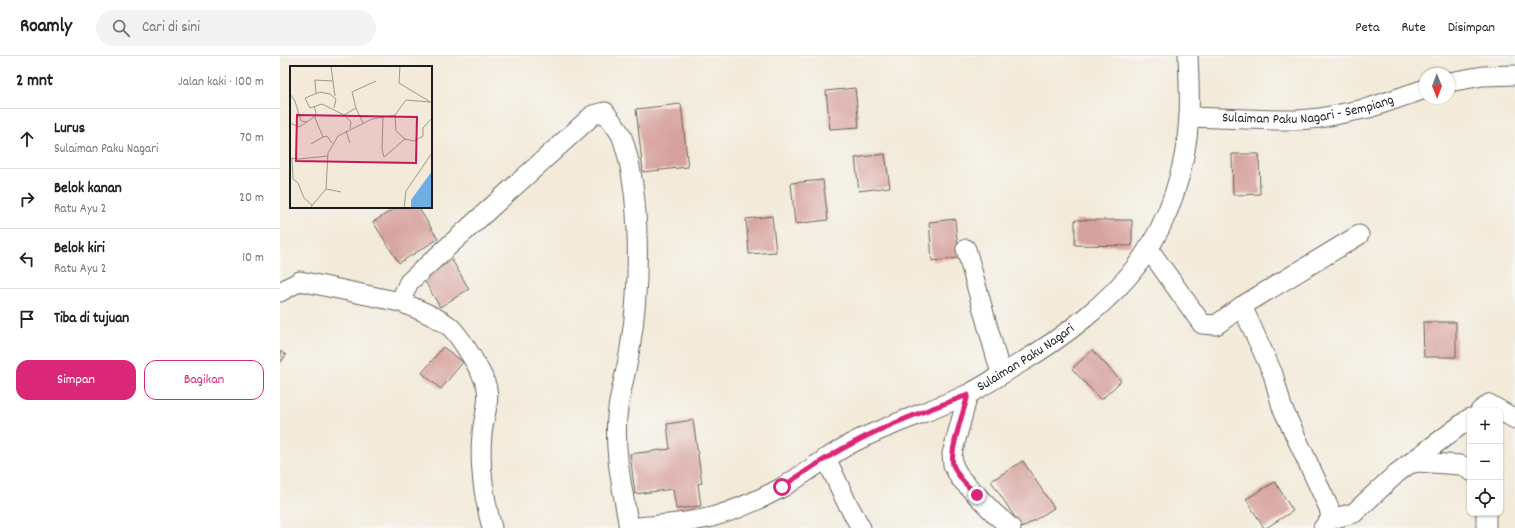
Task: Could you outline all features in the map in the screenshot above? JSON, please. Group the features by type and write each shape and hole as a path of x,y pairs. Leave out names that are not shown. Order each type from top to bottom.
{"street":[{"name":"Sulaiman Paku Nagari","path":"629,528 679,523 712,517 739,508 782,487 826,458 889,425 968,395 1049,345 1084,318 1120,285 1138,264 1156,237 1169,209 1186,146 1189,117 1188,56"},
{"path":"1455,81 1483,76 1515,75"},
{"name":"Sulaiman Paku Nagari - Sempiang","path":"1189,117 1276,120 1320,118 1369,108 1419,91"},
{"path":"400,302 409,282 593,115 605,112 621,136 634,194 637,264 635,310 630,348 617,416 616,440 618,466 629,528"},
{"path":"1148,248 1202,324 1216,325 1242,306 1359,234"},
{"path":"966,249 1001,374"},
{"path":"280,292 300,281 400,302 420,310 450,327 479,369 487,388 481,451 483,481 492,528"},
{"path":"1242,306 1273,374 1282,407 1330,508 1327,523"},
{"path":"968,395 952,454 953,465 960,478 995,514 1011,528"},
{"path":"1484,408 1489,404 1496,408"},
{"path":"1503,412 1515,418"},
{"path":"1327,523 1354,513 1397,473 1467,420"},
{"path":"826,458 861,528"},
{"path":"1410,464 1418,462 1460,465 1467,467"},
{"path":"1486,516 1486,528"}],"building":[{"path":"855,88 859,127 830,129 826,91"},
{"path":"681,104 688,167 643,172 636,109"},
{"path":"885,154 890,187 859,191 855,158"},
{"path":"1232,154 1259,154 1260,194 1233,195"},
{"path":"823,180 828,220 795,224 791,183"},
{"path":"395,208 419,208 438,239 399,263 373,222"},
{"path":"772,216 776,252 749,254 746,219"},
{"path":"955,219 959,258 932,261 929,222"},
{"path":"1075,220 1132,220 1132,246 1075,245"},
{"path":"452,260 469,289 440,307 423,278"},
{"path":"1423,322 1456,322 1456,357 1424,357"},
{"path":"443,347 463,362 441,389 422,373"},
{"path":"1092,350 1121,381 1101,400 1072,369"},
{"path":"280,351 286,355 280,363"},
{"path":"693,420 702,483 698,484 701,506 676,509 673,489 635,494 630,454 670,449 667,424"},
{"path":"1023,461 1054,508 1022,528 991,481"},
{"path":"1275,482 1293,511 1264,528 1246,499"}],"route":[{"path":"782,487 826,458 889,425 968,395 952,454 953,465 960,478 977,495"}]}
